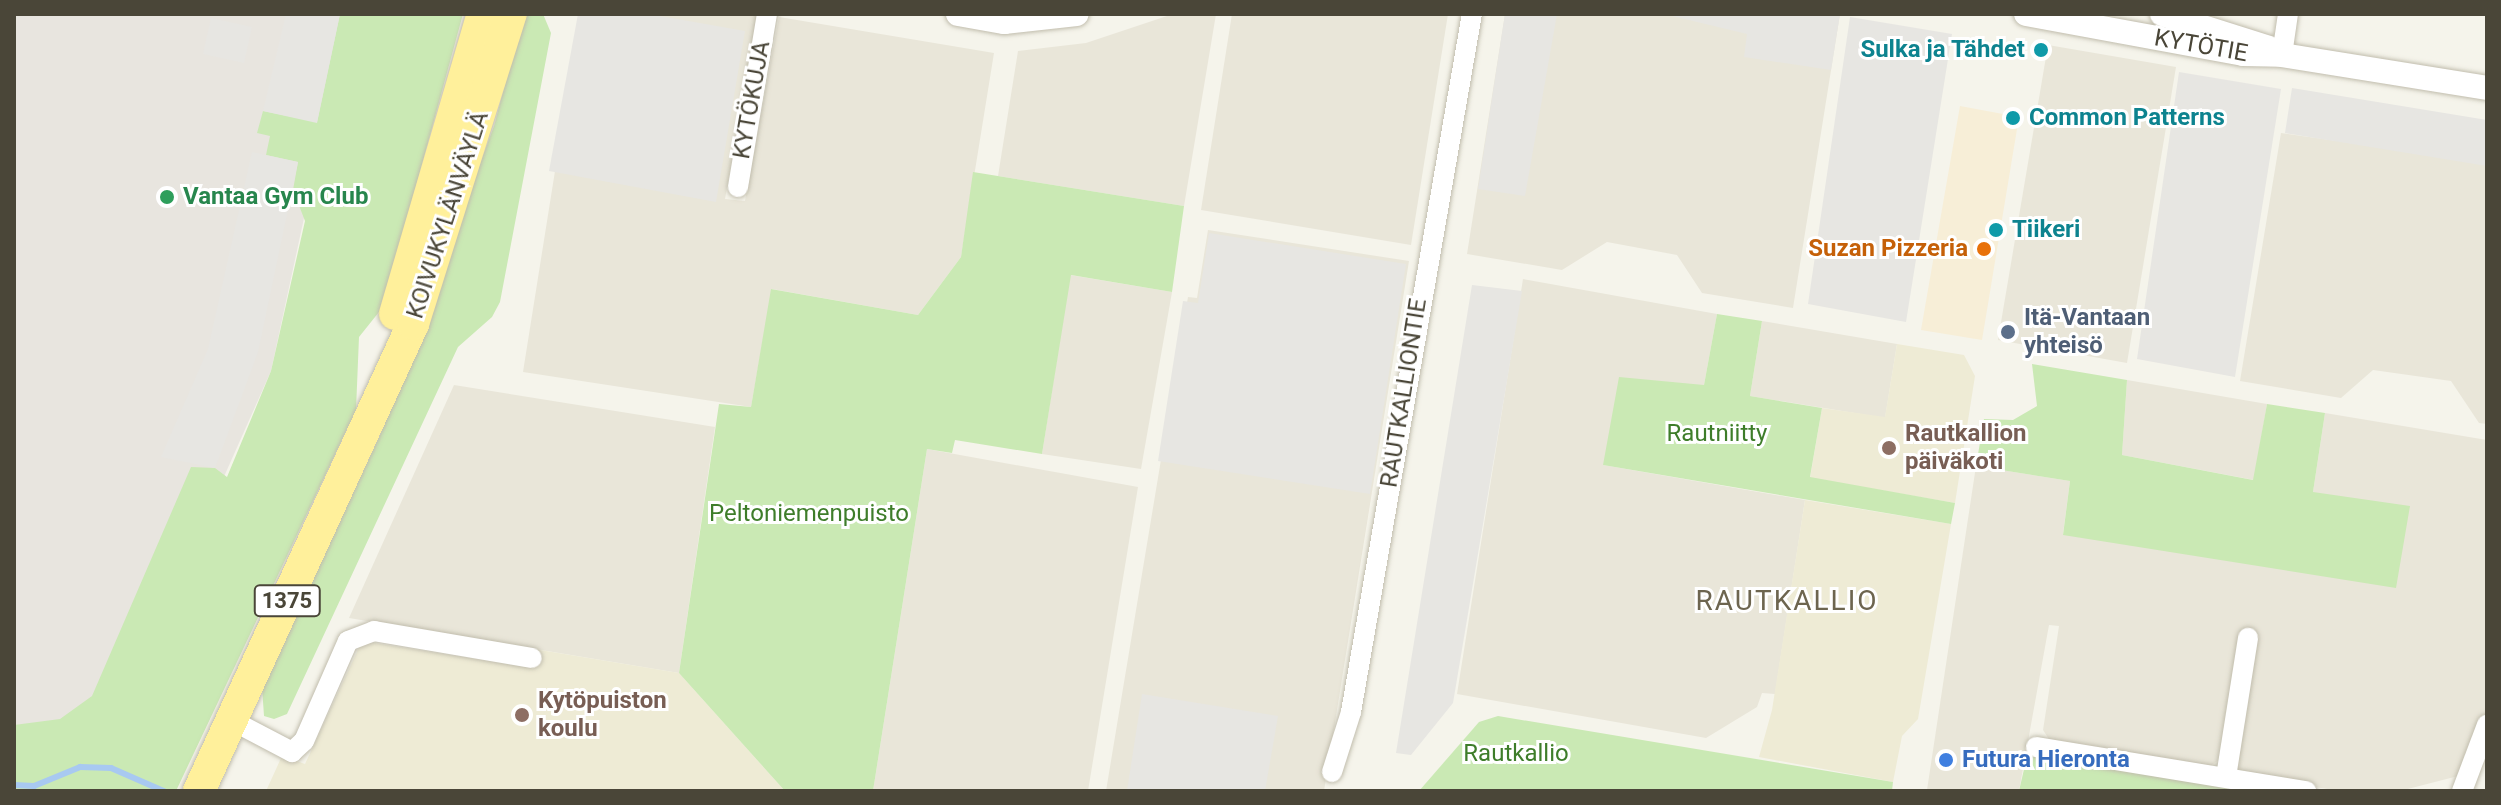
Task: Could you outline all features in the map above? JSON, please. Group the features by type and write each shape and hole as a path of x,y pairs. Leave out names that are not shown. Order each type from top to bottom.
{"main road":[{"name":"KOIVUKYLÄNVÄYLÄ","path":"373,411 394,317 483,14"},
{"name":"KOIVUKYLÄNVÄYLÄ","path":"199,791 418,309 511,14"}],"street":[{"name":"KYTÖKUJA","path":"738,187 767,14"},
{"path":"958,14 1004,22 1077,14"},
{"name":"RAUTKALLIONTIE","path":"1332,772 1351,712 1472,14"},
{"name":"KYTÖTIE","path":"2026,14 2243,54 2282,55 2487,88"},
{"name":"KYTÖTIE","path":"2162,14 2256,41 2282,55"},
{"path":"2282,55 2288,14"},
{"path":"233,721 292,752 304,741 348,641 374,631 532,658"},
{"path":"2226,777 2248,638"},
{"path":"2462,791 2487,725"},
{"path":"2036,747 2306,791"}],"shaded area":[{"path":"14,14 348,14 271,371 84,791 14,765"},
{"path":"286,14 340,14 317,123 263,111"},
{"path":"578,14 649,14 745,31 716,202 549,171"},
{"path":"580,14 758,14 725,199 745,201 779,17 994,53 961,257 918,315 772,289 751,407 523,372"},
{"path":"1173,14 1216,14 1184,206 998,176 1018,51 1086,43"},
{"path":"1232,14 1448,14 1411,245 1201,210"},
{"path":"1505,14 1840,14 1793,308 1702,293 1677,255 1607,242 1562,270 1467,254"},
{"path":"1505,14 1557,14 1525,196 1478,189"},
{"path":"1664,14 1840,14 1831,70 1744,57 1747,34"},
{"path":"1850,17 1952,34 1906,322 1808,304"},
{"path":"211,18 252,27 244,63 203,54"},
{"path":"2048,45 2176,67 2127,363 1998,340"},
{"path":"2179,72 2281,89 2235,377 2137,359"},
{"path":"2292,88 2487,120 2487,166 2285,133"},
{"path":"1960,106 2019,117 1982,340 1921,330"},
{"path":"2281,133 2394,149 2487,152 2487,424 2479,423 2451,381 2373,370 2341,398 2240,381"},
{"path":"252,152 298,162 258,352 215,468 161,457 208,349"},
{"path":"1208,230 1409,261 1324,791 1106,791 1188,297 1197,298"},
{"path":"1209,233 1406,264 1370,494 1158,461 1183,301 1198,303"},
{"path":"1070,275 1172,292 1141,469 1042,454"},
{"path":"1523,279 1717,314 1704,385 1603,465 1805,500 1775,694 1762,693 1757,707 1706,738 1457,694"},
{"path":"1472,285 1522,291 1453,703 1411,755 1396,753"},
{"path":"1762,321 1897,344 1885,418 1750,396"},
{"name":"Rautkallion päiväkoti","path":"1897,344 1964,355 1975,376 1955,503 1810,478 1822,408 1885,417"},
{"path":"2127,380 2267,404 2254,480 2122,455"},
{"path":"454,385 715,427 679,673 349,618"},
{"path":"2325,413 2487,440 2487,720 2462,775 2400,791 2340,791 2239,775 2222,758 2207,768 2052,744 2043,730 2059,626 2049,625 2019,791 1927,790 1976,466 2070,481 2063,534 2313,492"},
{"path":"927,449 1138,487 1088,791 873,791"},
{"path":"1805,500 1951,524 1918,719 1902,736 1893,782 1759,757 1772,710"},
{"name":"Kytöpuiston koulu","path":"362,641 525,667 528,648 679,673 785,791 266,791 282,756 305,764"},
{"path":"1142,694 1278,716 1265,791 1127,791"}],"green space":[{"path":"340,14 463,14 383,307 359,337 356,410 176,791 14,791 14,725 60,719 92,696 191,467 215,468 227,477 271,371 305,221 293,190 298,162 266,155 270,136 257,133 263,111 317,122"},
{"path":"524,14 543,14 551,33 500,302 492,317 458,347 287,714 274,719 264,716 262,687 381,433 494,126"},
{"name":"Peltoniemenpuisto","path":"973,172 1184,206 1172,292 1071,275 1042,454 955,440 952,453 927,449 873,791 785,791 679,673 719,404 751,407 771,289 918,315 961,257"},
{"name":"Rautniitty","path":"1717,314 1762,321 1750,396 1822,408 1810,477 1955,503 1951,524 1603,465 1619,377 1704,385"},
{"path":"2032,364 2127,380 2122,455 2253,480 2267,404 2325,413 2313,492 2410,506 2396,588 2063,535 2070,481 1976,466 1984,419 2013,420 2037,406"},
{"name":"Rautkallio","path":"1498,716 1893,782 1892,791 1419,791 1479,722"},
{"path":"2028,752 2267,791 2019,791"}],"waterway":[{"path":"14,785 34,786 80,767 111,768 164,791"}],"place":[{"name":"Sulka ja Tähdet","path":"2041,50"},
{"name":"Common Patterns","path":"2013,118"},
{"name":"Vantaa Gym Club","path":"167,197"},
{"name":"Tiikeri","path":"1996,230"},
{"name":"Suzan Pizzeria","path":"1984,249"},
{"name":"Itä-Vantaan yhteisö","path":"2008,332"},
{"name":"Rautkallion päiväkoti","path":"1889,448"},
{"name":"Kytöpuiston koulu","path":"522,715"},
{"name":"Futura Hieronta","path":"1946,760"}],"district":[{"name":"RAUTKALLIO","path":"1787,601"}]}
